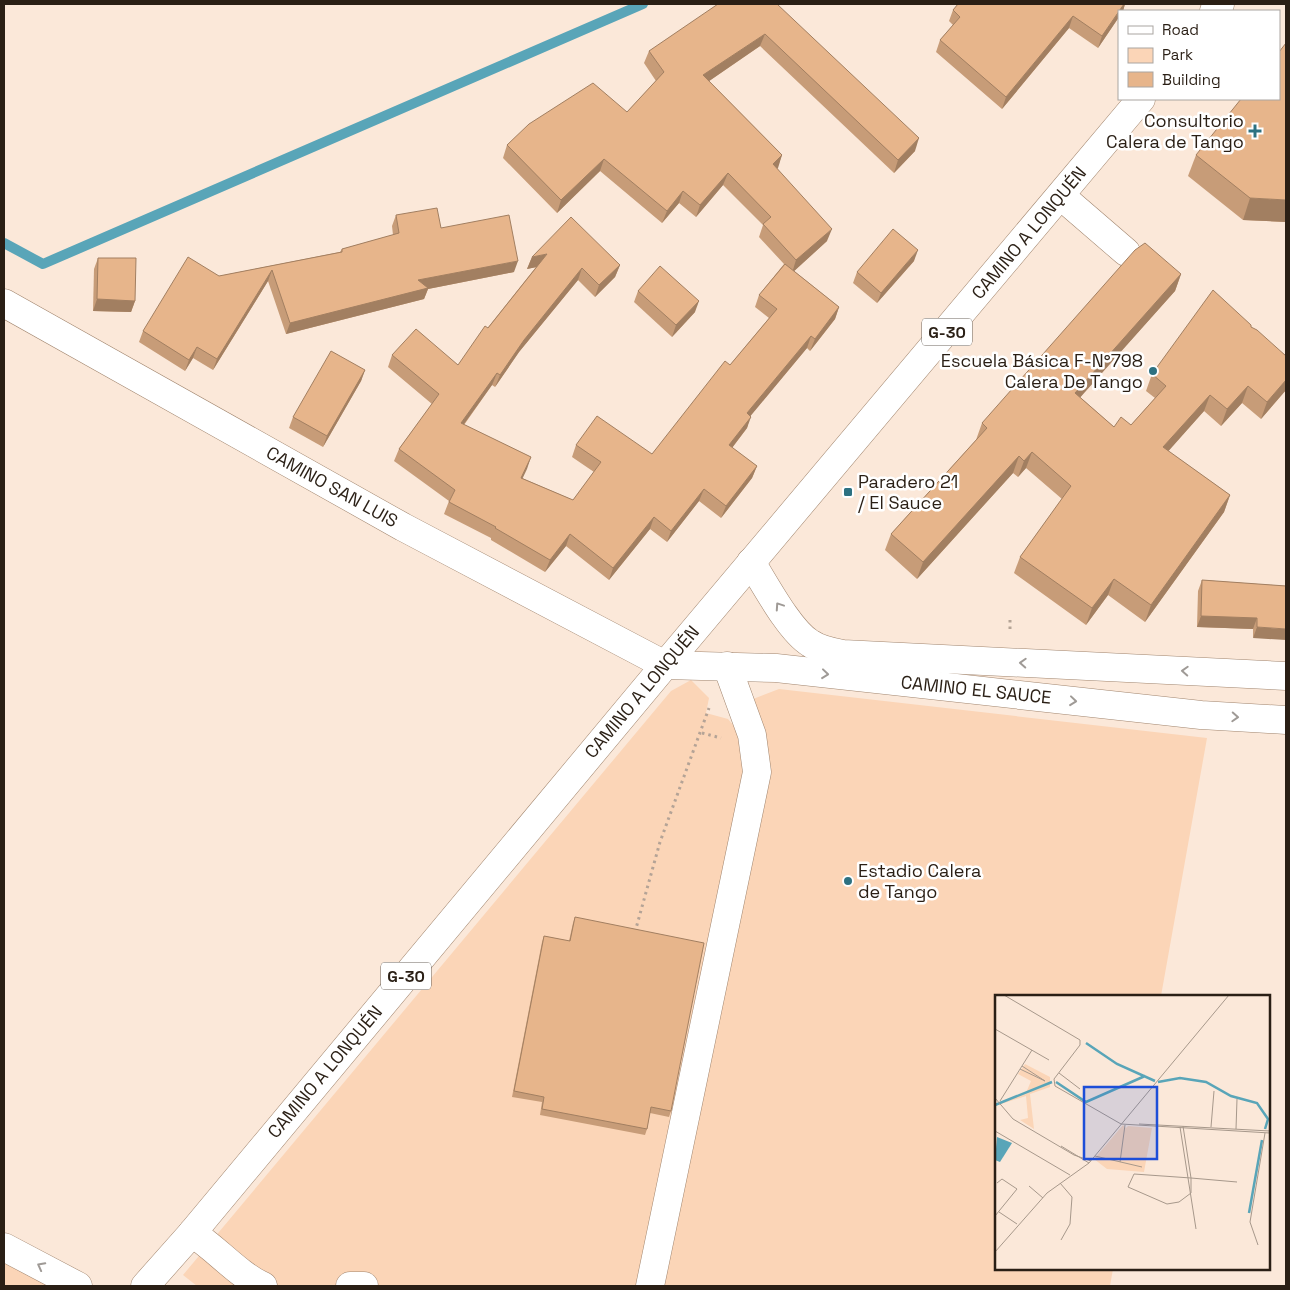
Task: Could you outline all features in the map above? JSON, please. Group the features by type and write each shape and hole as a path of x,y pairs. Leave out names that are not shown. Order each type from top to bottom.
{"street":[{"name":"CAMINO A LONQUÉN","path":"145,1286 192,1233 751,562 1140,100"},
{"path":"1061,196 1126,252"},
{"name":"CAMINO SAN LUIS","path":"4,302 403,527 665,665"},
{"name":"CAMINO EL SAUCE","path":"751,562 797,632 809,643 824,650 843,654 1286,676"},
{"path":"776,668 791,650 797,632"},
{"name":"CAMINO EL SAUCE","path":"665,665 776,668 1201,715 1286,720"},
{"path":"650,1286 757,772 752,735 727,666"},
{"path":"192,1233 251,1280 263,1286"},
{"path":"4,1247 78,1286"},
{"path":"350,1286 364,1286"}],"path":[{"path":"1010,620 1010,630"},
{"path":"634,935 660,842 708,713"}],"green space":[{"name":"Estadio Calera de Tango","path":"691,680 709,698 706,713 728,719 743,737 748,701 779,689 1207,738 1161,995 995,995 995,1270 1113,1270 1110,1286 197,1286 183,1275 671,691"},
{"path":"4,1256 59,1286 4,1286"}],"building":[{"path":"718,4 777,4 919,138 898,160 765,34 703,75 782,155 773,164 832,229 796,260 763,224 771,217 728,173 700,205 683,191 667,211 604,159 561,200 507,145 529,124 593,83 627,112 664,72 649,51"},
{"path":"958,4 1124,4 1118,10 1102,36 1073,16 1006,97 940,40 960,17 953,10"},
{"name":"Consultorio Calera de Tango","path":"1286,43 1286,200 1250,198 1196,155 1240,100 1280,100 1280,51"},
{"path":"437,208 441,228 509,215 518,261 418,280 428,288 290,323 272,270 217,359 197,347 189,360 143,331 188,257 219,276 342,252 342,249 399,233 396,215"},
{"path":"571,217 620,265 599,285 582,268 524,340 500,375 497,373 461,423 531,457 521,478 573,500 601,462 576,445 597,416 652,454 725,361 730,365 777,309 759,295 785,264 839,307 815,339 811,336 747,413 751,417 729,445 757,466 726,506 704,489 671,531 654,517 613,568 570,534 550,560 496,527 449,502 455,490 399,449 439,394 392,355 416,329 458,365 485,326 488,328 547,254 532,257"},
{"path":"893,229 918,250 881,293 857,272"},
{"path":"1145,243 1181,274 1075,393 1114,427 1121,417 1131,425 1166,386 1152,374 1213,290 1251,327 1257,330 1286,356 1286,380 1267,402 1248,386 1227,409 1210,395 1163,447 1230,495 1151,605 1114,579 1092,608 1020,557 1071,486 1032,452 1024,461 1019,456 923,562 891,534 987,428 982,423 1135,250"},
{"path":"98,258 136,258 135,301 97,299"},
{"path":"660,266 699,301 676,325 638,291"},
{"path":"331,351 365,370 327,436 293,417"},
{"path":"1202,580 1286,586 1286,629 1257,627 1257,618 1201,616"},
{"path":"575,917 704,943 671,1111 651,1107 647,1129 542,1109 544,1097 514,1091 544,936 570,941"}],"waterway":[{"path":"4,243 43,264 643,4"}],"place":[{"name":"Consultorio Calera de Tango","path":"1255,131"},
{"name":"Escuela Básica F-N°798 Calera De Tango","path":"1153,371"},
{"name":"Paradero 21 / El Sauce","path":"848,492"},
{"name":"Estadio Calera de Tango","path":"848,881"}]}
